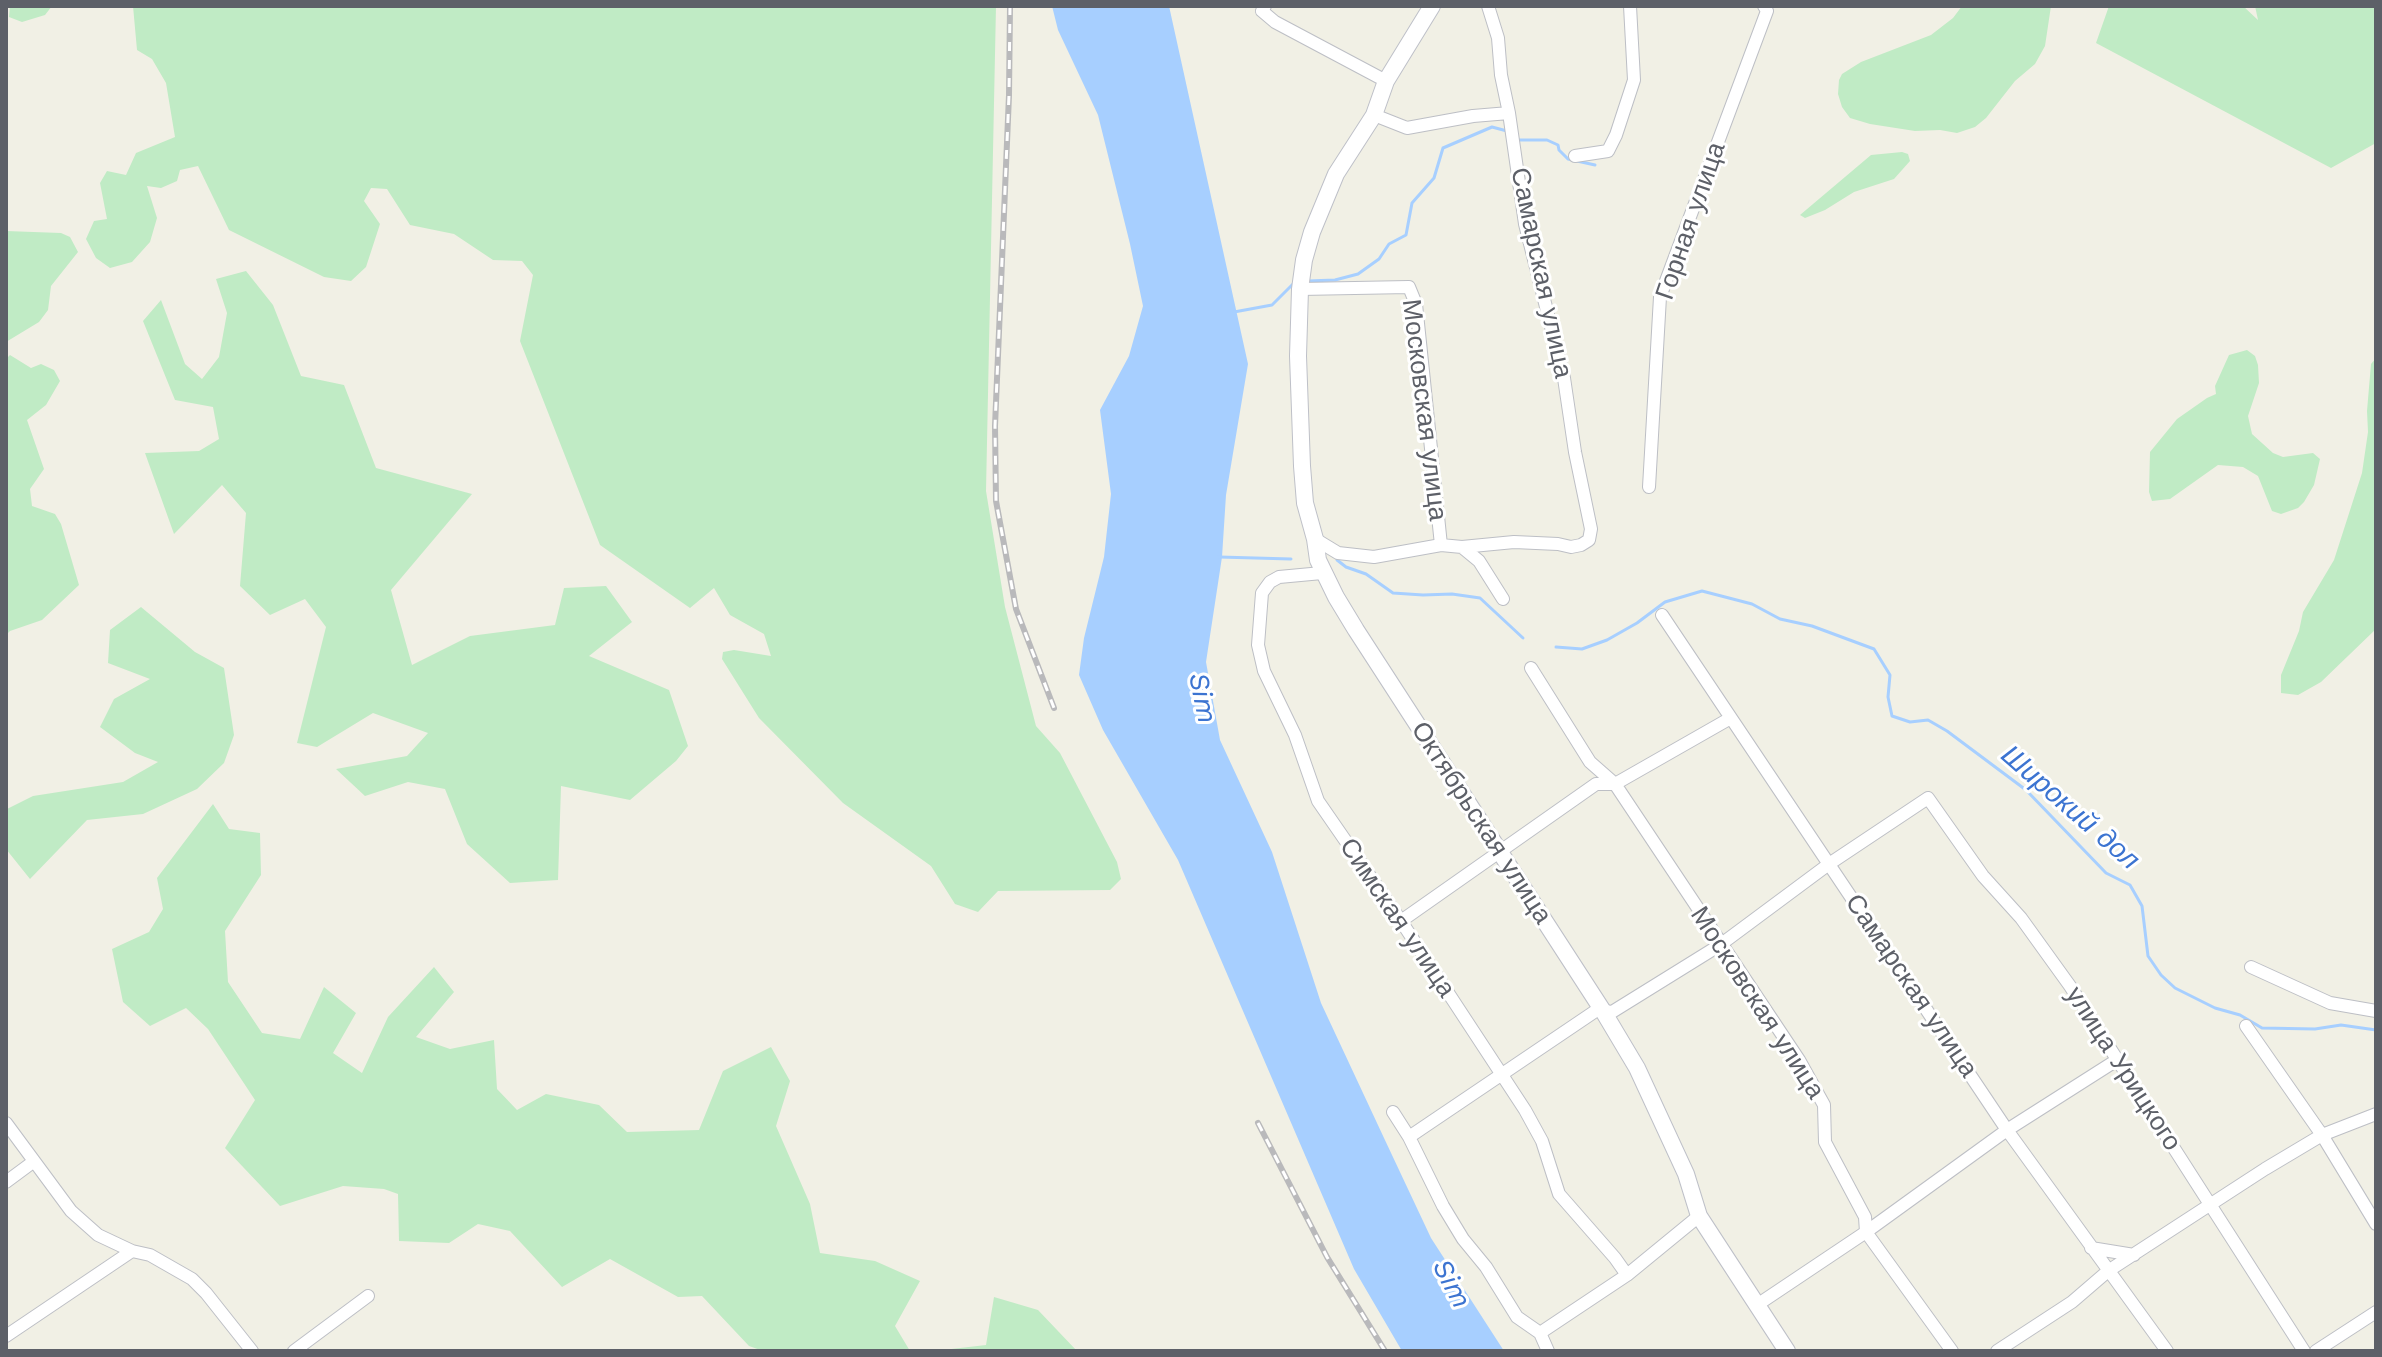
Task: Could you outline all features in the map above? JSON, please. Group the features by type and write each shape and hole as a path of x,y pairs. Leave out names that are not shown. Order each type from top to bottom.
{"main road":[{"name":"Октябрьская улица","path":"1432,6 1386,81 1374,115 1336,174 1304,260 1298,356 1302,466 1305,503 1318,560 1322,573 1356,630 1637,1068 1668,1130 1699,1216 1787,1351"}],"street":[{"path":"1265,6 1262,11 1275,22 1386,81"},
{"name":"Самарская улица","path":"1462,547 1514,542 1571,547 1589,540 1591,529 1564,378 1525,224 1498,38 1488,6"},
{"path":"1575,156 1608,151 1616,135 1634,80 1630,6"},
{"name":"Горная улица","path":"1649,487 1660,297 1765,9"},
{"path":"1374,115 1407,128 1509,113"},
{"name":"Московская улица","path":"1300,289 1409,287 1416,304 1441,545"},
{"path":"1315,539 1338,553 1374,557 1441,545 1462,547 1479,561 1503,599"},
{"name":"Симская улица","path":"1322,573 1279,577 1270,582 1262,593 1258,645 1264,671 1295,735 1318,801 1525,1110 1542,1141 1559,1194 1627,1275"},
{"name":"Самарская улица","path":"1662,615 2007,1130 2167,1351"},
{"name":"Московская улица","path":"1531,668 1590,762 1615,784 1799,1060 1824,1105 1825,1142 1865,1217 1866,1232 1952,1351"},
{"path":"1401,921 1596,784 1615,784 1729,719"},
{"name":"улица Урицкого","path":"1829,864 1928,798 1983,876 2021,918 2070,986 2304,1351"},
{"path":"1409,1137 1597,1010 1612,1012 1720,945 1829,864"},
{"path":"2251,967 2330,1003 2376,1011"},
{"path":"2246,1026 2322,1135 2376,1224"},
{"path":"1757,1305 1866,1232 2007,1130 2117,1060"},
{"path":"1393,1112 1463,1239 1486,1267 1517,1317 1540,1333 1548,1351"},
{"path":"1997,1351 2072,1302 2108,1271 2265,1169 2322,1135 2376,1114"},
{"path":"6,1123 71,1211 98,1235 132,1251 150,1255 192,1279 252,1351"},
{"path":"6,1182 33,1162"},
{"path":"1540,1333 1627,1275 1699,1216"},
{"path":"2091,1248 2134,1255"},
{"path":"6,1336 132,1251"},
{"path":"294,1351 368,1296"},
{"path":"2316,1351 2376,1312"}],"green space":[{"path":"10,6 52,6 45,15 22,22 9,17"},
{"path":"133,6 996,6 986,491 1005,607 1036,726 1060,753 1117,862 1121,879 1110,890 998,891 978,912 955,904 931,866 843,803 759,718 722,659 723,652 734,650 771,656 764,634 730,615 714,588 690,608 600,545 520,341 533,275 522,261 493,260 454,234 410,225 387,189 371,188 364,201 380,224 366,267 351,281 324,277 229,230 198,166 180,170 177,181 161,188 147,186 157,218 150,242 132,262 110,268 96,258 86,239 94,221 107,219 100,183 107,171 126,175 136,153 175,137 166,83 152,59 137,50"},
{"path":"1962,6 2051,6 2045,46 2035,64 2015,81 1986,118 1975,127 1957,133 1915,131 1850,118 1838,94 1842,74 1861,62 1931,35 1953,18"},
{"path":"2109,6 2243,6 2258,20 2255,6 2376,6 2376,143 2331,168 2096,43"},
{"path":"1908,154 1910,161 1894,179 1854,192 1805,218 1800,215 1871,155"},
{"path":"6,231 61,233 70,237 78,252 51,286 48,310 39,322 6,342"},
{"path":"246,271 273,305 301,376 344,385 376,468 472,494 391,590 412,665 470,636 555,625 564,588 606,586 632,622 589,656 669,690 688,746 676,761 630,800 561,786 558,880 510,883 467,844 445,789 408,782 365,796 336,769 407,756 428,733 373,713 317,747 297,743 326,627 305,599 270,615 240,586 246,513 222,485 174,534 145,453 199,451 219,439 213,407 175,400 143,321 161,300 185,364 202,379 219,357 227,313 216,279"},
{"path":"2247,350 2255,356 2258,365 2259,383 2248,416 2252,434 2273,453 2283,457 2313,453 2320,459 2314,485 2304,502 2298,508 2281,514 2272,511 2258,476 2243,467 2218,465 2170,499 2152,501 2149,492 2150,452 2177,419 2216,394 2215,386 2229,355"},
{"path":"10,355 31,368 41,364 54,370 60,381 46,405 27,420 44,469 30,489 32,506 55,514 61,524 79,585 42,620 6,635 6,359"},
{"path":"2376,358 2376,629 2321,682 2298,695 2281,693 2281,675 2299,631 2303,612 2334,560 2362,473 2368,432 2371,364"},
{"path":"141,607 195,652 224,668 234,735 224,763 197,789 143,814 87,820 30,879 6,849 7,809 33,796 123,782 158,762 135,753 100,727 114,699 150,679 108,663 110,630"},
{"path":"213,804 229,829 260,833 261,875 225,931 228,982 262,1033 300,1039 324,987 356,1013 333,1053 362,1073 388,1017 434,967 454,992 416,1037 450,1049 494,1040 497,1089 517,1110 546,1094 599,1105 627,1132 699,1130 723,1071 771,1047 790,1081 776,1126 810,1204 820,1253 875,1261 920,1281 895,1326 910,1351 763,1351 749,1346 702,1296 678,1297 610,1259 562,1287 510,1231 478,1224 449,1243 399,1241 398,1194 384,1189 343,1186 280,1206 225,1148 255,1100 208,1029 186,1008 150,1026 123,1002 112,949 149,932 163,909 157,878"},
{"path":"994,1297 1038,1310 1077,1351 934,1351 986,1345"}],"water":[{"name":"Sim","path":"1052,6 1169,6 1248,364 1226,495 1222,557 1206,662 1220,740 1272,852 1321,1003 1431,1238 1504,1351 1402,1351 1354,1269 1178,860 1103,730 1079,675 1084,638 1104,557 1111,494 1100,410 1129,356 1143,306 1098,115 1058,30"}],"waterway":[{"path":"1308,281 1335,280 1358,274 1379,259 1389,244 1406,235 1412,203 1434,178 1443,148 1492,127 1507,131"},
{"path":"1517,140 1547,140 1558,145 1568,159 1595,165"},
{"path":"1234,312 1272,305 1293,284"},
{"path":"1219,557 1291,559"},
{"path":"1337,560 1366,574 1393,593 1480,598 1523,638"},
{"name":"Широкий дол","path":"1556,647 1582,649 1607,640 1665,602 1702,591 1752,604 1780,619 1812,626 1874,649 1890,675 1888,697 1892,716 1910,722 1928,720 1947,731 2026,790 2106,873 2130,885 2142,906 2148,956 2175,988 2215,1008 2240,1015 2262,1028 2315,1029 2341,1025 2376,1030"}],"railway":[{"path":"1010,6 995,426 996,501 1016,609 1054,708"},
{"path":"1258,1123 1327,1257 1385,1351"}]}
